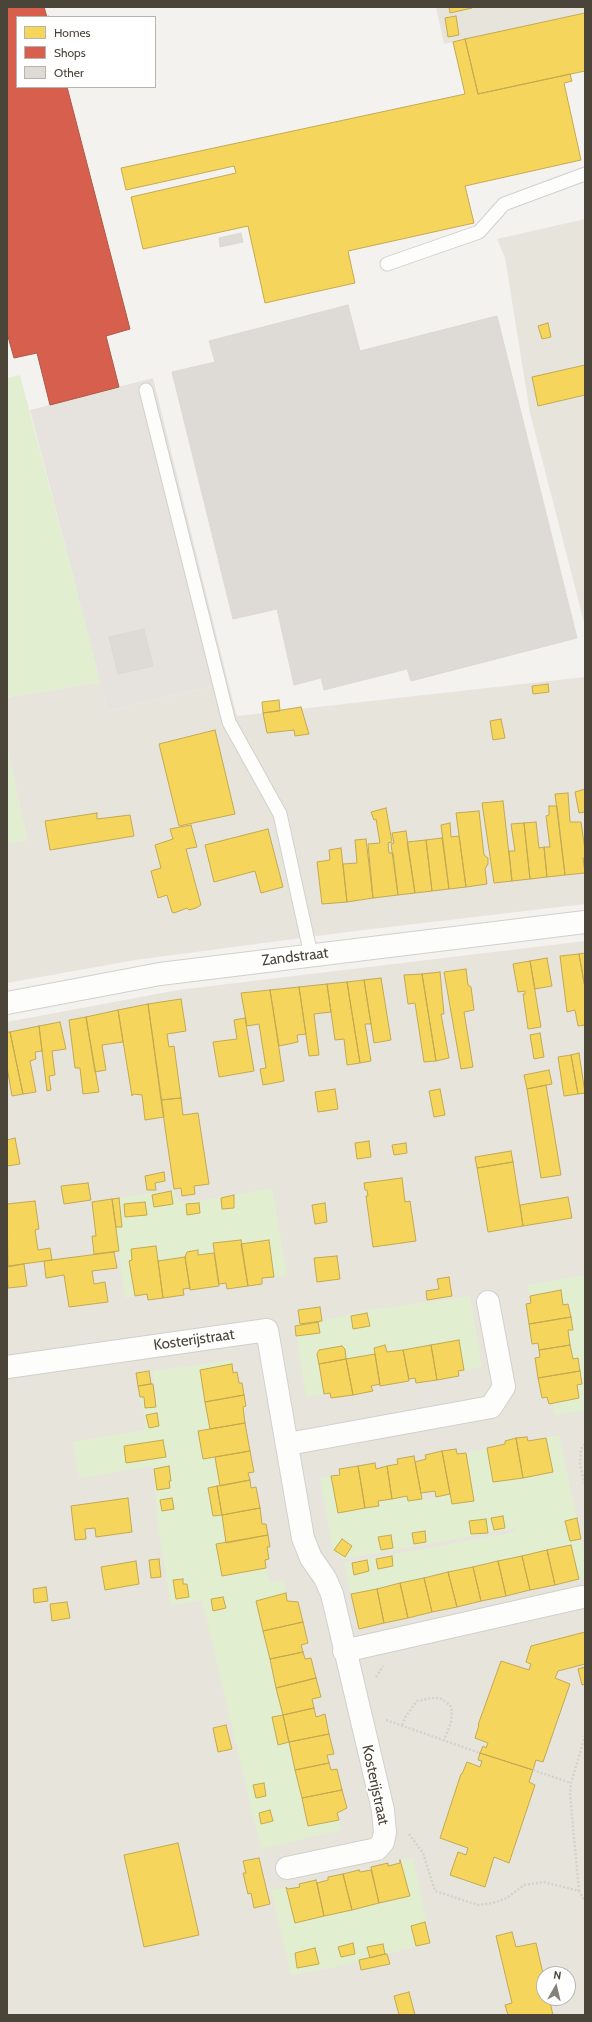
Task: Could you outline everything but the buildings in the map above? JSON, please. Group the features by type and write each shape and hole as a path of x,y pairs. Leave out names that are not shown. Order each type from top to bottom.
{"street":[{"name":"Zandstraat","path":"7,1003 160,974 585,922"},
{"path":"288,1444 492,1407 504,1387 488,1302"},
{"name":"Kosterijstraat","path":"7,1367 267,1330 288,1444 303,1538 311,1558 325,1578 332,1594 344,1651 383,1810 385,1832 384,1842 377,1849 286,1868"},
{"path":"344,1651 582,1597"}],"lane":[{"path":"388,264 479,232 504,204 585,174"},
{"path":"146,390 229,722 280,814 311,956"}],"path":[{"path":"585,1444 581,1449 580,1464 585,1485"},
{"path":"402,1725 406,1716 417,1701 440,1698 450,1705 452,1711 451,1723 444,1740"},
{"path":"383,1719 480,1753"},
{"path":"585,1736 571,1783 579,1891 585,1901"},
{"path":"533,1770 571,1783"},
{"path":"410,1837 424,1854 435,1891 478,1905 493,1903 507,1898 524,1884 544,1882 579,1891"}],"shaded area":[{"path":"436,7 585,7 585,13 444,44"},
{"path":"585,219 585,626 530,413 505,258 497,239"},
{"path":"153,378 228,682 108,711 30,410"},
{"path":"585,677 585,904 355,931 135,960 7,983 7,843 27,840 7,748 7,697 101,682 108,711 228,682 237,716"},
{"path":"585,941 585,2015 7,2015 7,1022 178,990"}],"green space":[{"path":"20,375 101,682 7,697 7,378"},
{"path":"7,748 27,840 7,843"},
{"path":"272,1188 287,1275 274,1277 269,1240 241,1244 240,1240 213,1243 214,1253 198,1255 197,1251 187,1252 185,1257 158,1261 156,1246 131,1249 132,1260 130,1261 135,1296 125,1298 116,1227 122,1226 119,1198 174,1190 179,1202 206,1200"},
{"path":"585,1275 585,1410 555,1415 553,1403 579,1398 577,1385 582,1384 578,1358 573,1359 568,1330 573,1330 568,1304 563,1305 561,1290 530,1296 528,1285"},
{"path":"470,1296 482,1367 464,1370 459,1340 387,1352 385,1346 374,1348 375,1354 346,1359 345,1349 342,1346 319,1350 317,1354 324,1394 306,1397 295,1325 322,1321 369,1310"},
{"path":"231,1360 232,1364 200,1370 210,1429 198,1432 203,1458 215,1457 220,1486 208,1488 222,1515 226,1543 216,1545 222,1575 266,1568 270,1583 283,1580 286,1593 256,1601 283,1715 272,1718 278,1744 289,1742 308,1826 339,1820 341,1830 261,1849 202,1600 171,1605 158,1526 153,1466 79,1478 73,1442 145,1430 144,1413 140,1397 144,1397 145,1408 156,1407 153,1371"},
{"path":"559,1435 577,1518 565,1521 570,1541 581,1539 585,1556 585,1578 579,1579 571,1545 351,1594 344,1563 516,1532 516,1528 343,1559 333,1551 320,1478 331,1476 338,1513 378,1506 378,1501 407,1496 408,1501 422,1499 421,1493 424,1500 435,1498 434,1491 436,1497 450,1494 452,1504 474,1501 466,1453 487,1448 493,1482 537,1476 553,1472 546,1438"},
{"path":"413,1858 431,1943 335,1967 291,1975 271,1890 286,1887 295,1923 410,1896 401,1860"}]}
